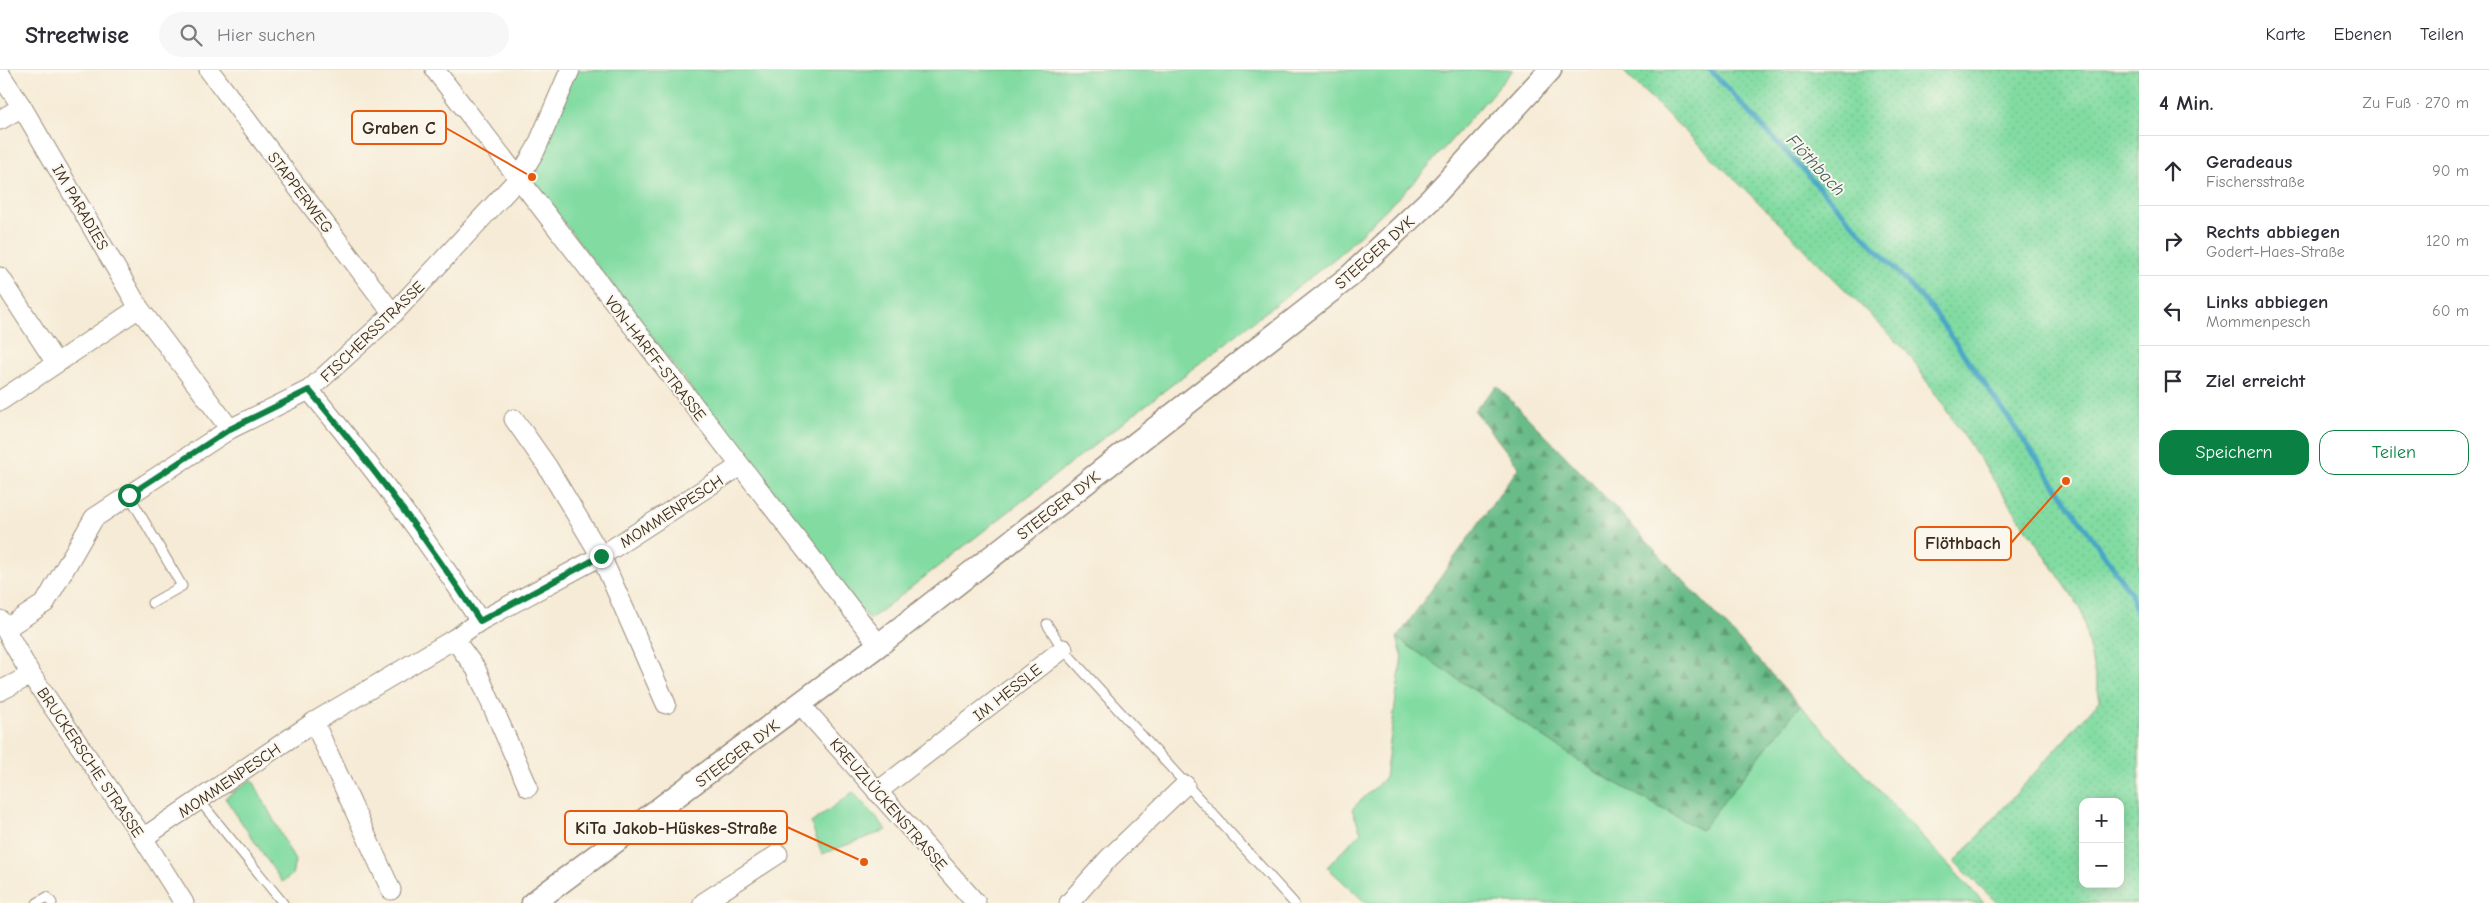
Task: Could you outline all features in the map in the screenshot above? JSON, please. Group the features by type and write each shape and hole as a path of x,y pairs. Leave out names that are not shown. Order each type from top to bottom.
{"street":[{"name":"STAPPERWEG","path":"209,70 393,314"},
{"name":"VON-HARFF-STRASSE","path":"435,70 879,645"},
{"name":"FISCHERSSTRASSE","path":"2,624 45,603 94,518 230,429 309,390 393,314 518,179 536,149 570,70"},
{"name":"STEEGER DYK","path":"533,903 801,705 1350,276 1431,199 1550,70"},
{"name":"IM PARADIES","path":"0,74 22,107 139,308 230,429"},
{"path":"0,120 22,107"},
{"path":"0,277 56,363"},
{"path":"0,401 139,308"},
{"path":"309,390 346,434 432,546 480,621"},
{"name":"MOMMENPESCH","path":"514,420 547,466 601,556 666,704"},
{"name":"MOMMENPESCH","path":"143,838 314,722 454,639 480,621 601,556 740,466"},
{"name":"BRUCKERSCHE STRASSE","path":"2,624 31,675 143,838 184,903"},
{"path":"454,639 476,669 528,787"},
{"name":"IM HESSLE","path":"877,792 1063,649"},
{"path":"0,691 31,675"},
{"name":"KREUZLÜCKENSTRASSE","path":"801,705 976,903"},
{"path":"314,722 391,890"},
{"path":"1069,903 1109,858 1185,785"},
{"path":"703,903 778,854"}],"lane":[{"path":"129,495 182,586 152,603"},
{"path":"1047,624 1063,649 1250,858 1294,903"},
{"path":"199,800 283,903"},
{"path":"37,903 47,897 52,903"}],"green space":[{"path":"574,70 1513,70 1416,180 1339,255 869,620 529,177"},
{"name":"Flöthbach","path":"1622,70 2139,70 2139,903 1997,903 1955,862 2100,700 2081,609 1907,352 1762,206"},
{"path":"1497,386 1610,502 1800,705 1701,830 1594,771 1397,638 1519,467 1474,410"},
{"path":"1397,638 1594,771 1701,830 1800,705 1984,903 1366,903 1327,867 1361,832 1352,809 1385,778 1402,655"},
{"path":"252,779 295,861 292,875 282,882 225,798"},
{"path":"853,792 887,830 822,854 811,823"}],"waterway":[{"name":"Flöthbach","path":"1710,70 1932,309 2131,593 2139,623"},
{"path":"532,177 540,159"}],"place":[{"name":"Graben C","path":"532,177"},
{"name":"Flöthbach","path":"2066,481"},
{"name":"KiTa Jakob-Hüskes-Straße","path":"864,862"}],"route":[{"path":"129,495 230,429 309,390 346,434 432,546 480,621 601,556"}]}
